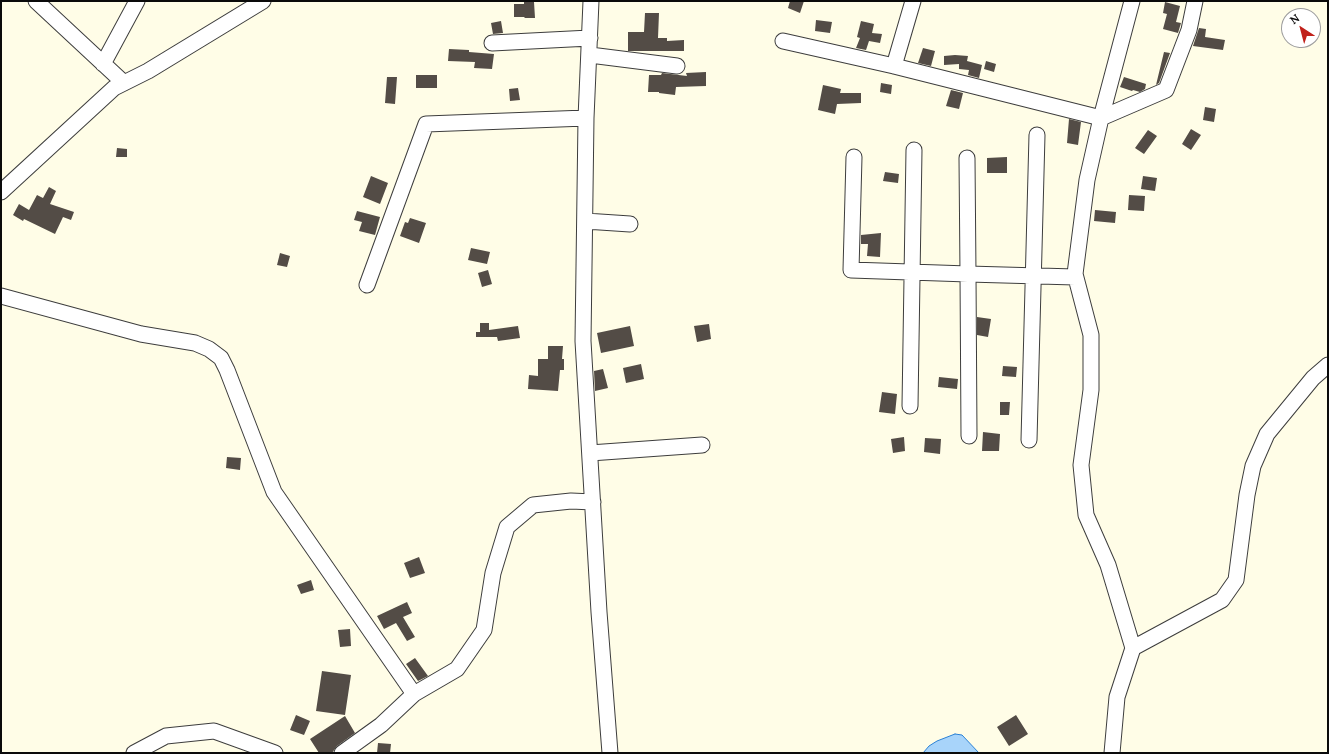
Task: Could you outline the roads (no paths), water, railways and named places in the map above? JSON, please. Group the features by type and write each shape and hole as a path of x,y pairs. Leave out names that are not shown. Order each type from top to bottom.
{"street":[{"path":"36,1 124,83"},
{"path":"103,64 136,1"},
{"path":"1,192 114,88 148,71 263,1"},
{"path":"591,1 590,54 586,118 583,341 599,612 610,753"},
{"path":"894,66 913,1"},
{"path":"1112,753 1117,697 1133,648 1108,565 1086,515 1081,465 1091,390 1091,335 1076,276 1086,180 1100,118 1132,1"},
{"path":"783,42 894,66 1100,118 1166,90 1189,30 1195,1"},
{"path":"492,43 590,38"},
{"path":"590,54 677,66"},
{"path":"367,284 426,124 586,118"},
{"path":"1029,440 1034,276 1036,135"},
{"path":"910,406 914,150"},
{"path":"854,157 851,270 1076,276"},
{"path":"967,158 969,436"},
{"path":"585,221 630,224"},
{"path":"1,296 141,334 196,343 209,349 221,358 274,492 414,694"},
{"path":"1133,648 1222,600 1236,580 1247,496 1253,466 1267,434 1313,378 1328,365"},
{"path":"590,453 702,445"},
{"path":"342,753 381,725 414,694 457,669 484,630 493,573 507,527 533,505 571,501 593,502"},
{"path":"134,753 166,736 214,731 275,753"}],"water":[{"path":"955,734 962,735 979,753 923,753 929,746 937,741"}]}
